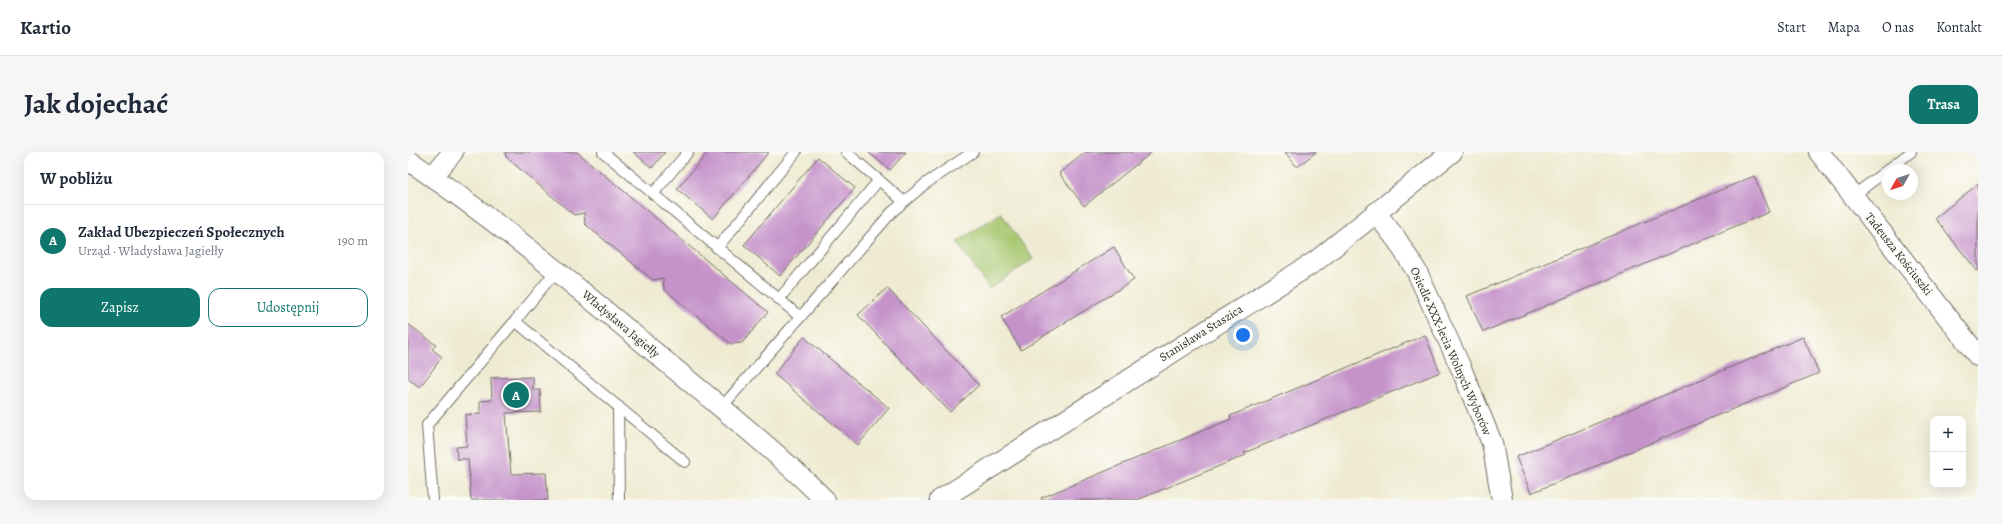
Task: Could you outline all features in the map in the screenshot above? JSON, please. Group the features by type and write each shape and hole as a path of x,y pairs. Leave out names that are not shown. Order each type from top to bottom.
{"street":[{"path":"433,176 453,152"},
{"name":"Tadeusza Kościuszki","path":"1819,152 1978,356"},
{"name":"Stanisława Staszica","path":"940,500 1316,261 1376,213 1442,155"},
{"name":"Władysława Jagiełły","path":"408,160 433,176 529,248 721,408 803,478 825,500"},
{"name":"Osiedle XXX-lecia Wolnych Wyborów","path":"1376,213 1397,240 1417,272 1461,368 1492,443 1502,500"}],"lane":[{"path":"602,152 800,317"},
{"path":"653,194 688,152"},
{"path":"717,248 796,152"},
{"path":"846,152 903,201"},
{"path":"721,408 892,212 903,201 973,152"},
{"path":"1853,196 1911,152"},
{"path":"779,299 879,180"},
{"path":"433,500 427,425 556,271"},
{"path":"515,321 685,462"},
{"path":"618,406 619,500"}],"green space":[{"path":"1001,213 1033,259 989,289 957,242"}],"building":[{"path":"505,152 577,152 768,312 742,343 731,344 664,289 663,278 653,280 585,224 584,213 574,215 506,157"},
{"path":"633,152 665,152 652,168"},
{"path":"708,152 769,152 713,219 677,189"},
{"path":"868,152 906,152 890,170"},
{"path":"1086,152 1152,152 1084,206 1059,173"},
{"path":"1285,152 1316,152 1297,167"},
{"path":"818,157 855,188 780,276 744,245"},
{"path":"1754,176 1769,212 1483,332 1467,296"},
{"path":"1978,184 1978,272 1935,218"},
{"path":"1114,247 1134,280 1021,350 1001,317"},
{"path":"887,288 979,385 950,412 858,315"},
{"path":"408,324 436,345 432,349 442,357 420,387 408,379"},
{"path":"1425,335 1440,372 1244,453 1246,455 1137,500 1042,500 1041,498 1231,419 1230,416"},
{"path":"804,337 889,408 858,445 774,374"},
{"path":"1803,337 1819,373 1531,493 1516,457"},
{"path":"533,377 533,390 540,390 541,412 506,413 511,474 546,473 548,500 471,500 468,459 457,459 456,447 467,446 465,415 480,414 480,401 492,400 491,378"}],"place":[{"name":"Zakład Ubezpieczeń Społecznych","path":"516,395"}]}
